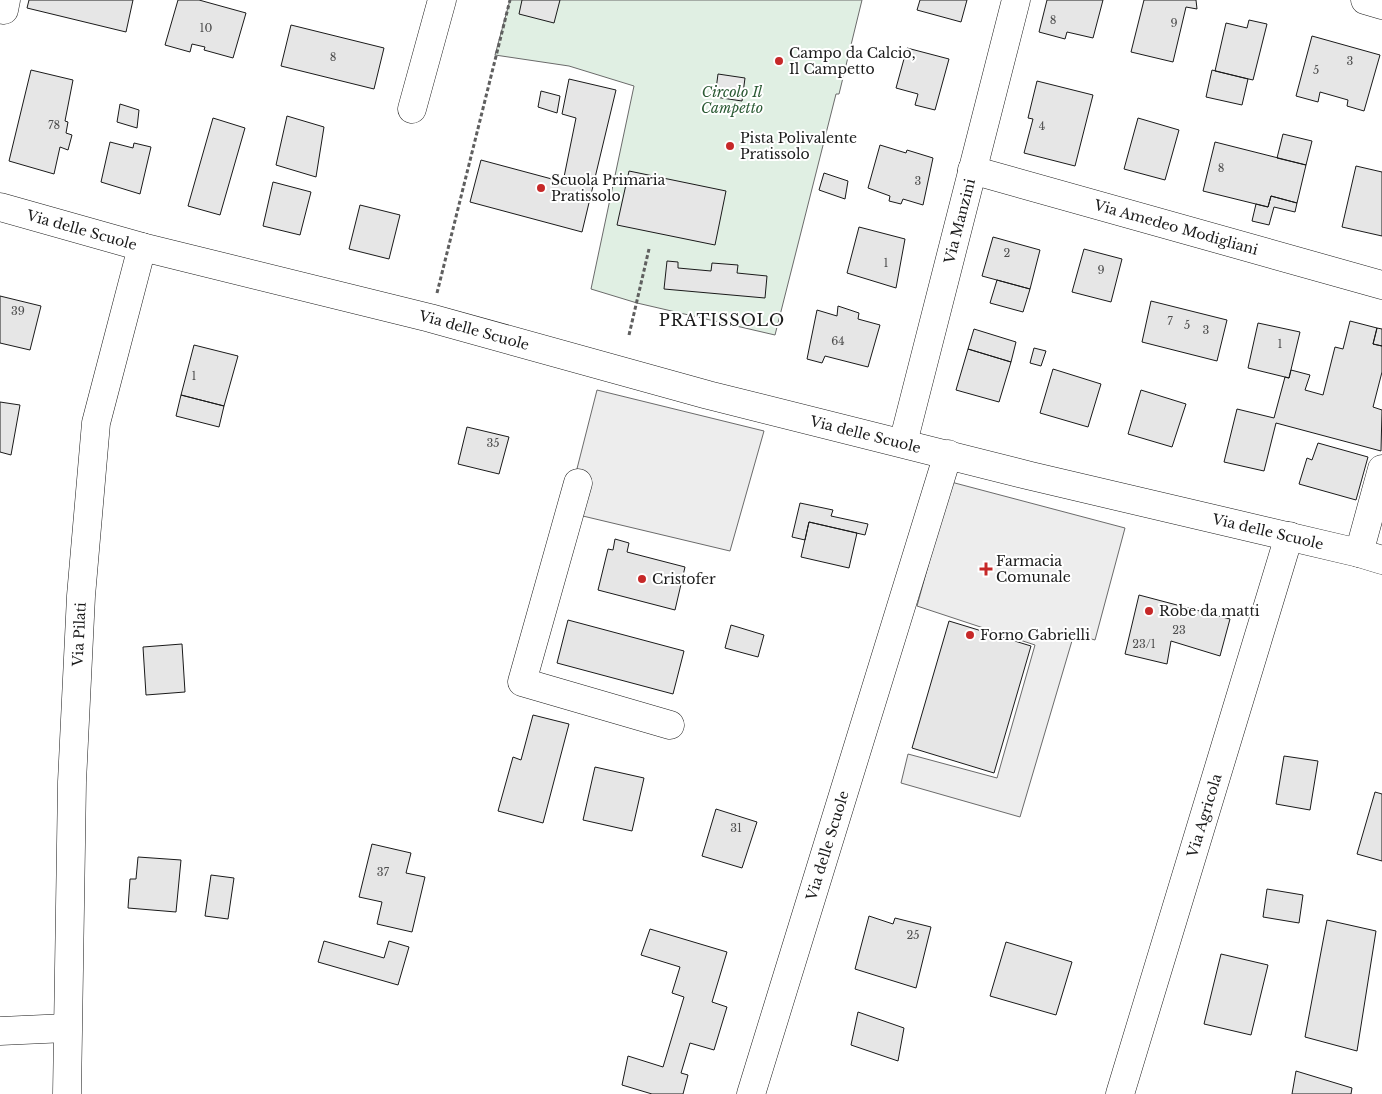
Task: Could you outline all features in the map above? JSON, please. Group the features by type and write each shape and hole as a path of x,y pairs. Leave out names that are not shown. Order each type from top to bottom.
{"street":[{"path":"412,109 442,0"},
{"name":"Via Manzini","path":"903,443 1016,0"},
{"path":"1365,0 1382,5"},
{"name":"Via Amedeo Modigliani","path":"972,170 1382,285"},
{"name":"Via delle Scuole","path":"0,208 142,247 430,318 619,372 1031,476 1370,556"},
{"name":"Via Pilati","path":"67,1094 72,782 81,596 96,423 142,247"},
{"name":"Via delle Scuole","path":"750,1094 948,454"},
{"path":"1370,556 1382,469"},
{"path":"578,483 522,682 670,725"},
{"name":"Via Agricola","path":"1120,1094 1289,536"},
{"path":"0,1031 67,1028"}],"path":[{"path":"436,298 510,0"},
{"path":"630,335 649,249"}],"green space":[{"name":"Circolo Il Campetto","path":"510,0 862,0 839,94 836,94 775,335 637,303 591,289 634,86 569,66 495,55"}],"shaded area":[{"path":"597,390 764,431 730,551 566,512"},
{"path":"951,482 1125,528 1095,640 1074,634 1020,817 901,783 908,754 997,778 1035,645 917,606"}],"building":[{"path":"29,0 133,0 126,32 27,8"},
{"path":"178,0 199,0 246,13 233,58 204,50 205,47 192,44 190,52 165,45"},
{"path":"522,0 560,0 554,23 519,14"},
{"path":"920,0 967,0 961,22 917,10"},
{"path":"1047,0 1103,0 1093,38 1067,32 1065,39 1039,32"},
{"path":"1144,0 1196,0 1197,9 1186,7 1173,62 1131,52"},
{"path":"1249,20 1267,24 1253,80 1215,71 1226,23 1247,28"},
{"path":"291,25 384,48 374,89 281,66"},
{"path":"1312,36 1380,55 1364,111 1347,106 1348,100 1320,92 1318,102 1296,96"},
{"path":"907,48 949,59 935,110 915,105 918,94 896,88"},
{"path":"31,70 73,80 65,121 68,122 66,133 72,135 68,150 60,147 54,174 9,161"},
{"path":"1212,70 1248,79 1242,105 1206,97"},
{"path":"718,74 745,78 742,101 715,97"},
{"path":"569,79 616,90 582,232 470,202 481,160 563,182 576,118 562,114"},
{"path":"1037,81 1093,95 1075,166 1024,153 1033,119 1028,118"},
{"path":"541,91 560,96 557,113 538,107"},
{"path":"120,104 139,110 137,128 117,122"},
{"path":"287,116 324,127 316,177 276,165"},
{"path":"213,118 245,128 220,215 188,206"},
{"path":"1138,118 1179,130 1165,180 1124,169"},
{"path":"1283,134 1312,141 1306,165 1277,158"},
{"path":"110,142 133,148 134,143 151,147 140,194 101,182"},
{"path":"1215,142 1306,165 1297,203 1271,196 1268,207 1203,191"},
{"path":"880,145 906,153 907,150 933,158 923,205 903,199 901,204 889,201 890,196 868,188"},
{"path":"1356,166 1382,172 1382,236 1342,227"},
{"path":"629,171 726,191 715,245 617,225"},
{"path":"824,173 848,181 845,199 819,190"},
{"path":"273,182 311,192 300,235 263,226"},
{"path":"1271,196 1297,203 1295,212 1274,207 1269,225 1252,221 1256,204 1268,207"},
{"path":"360,205 400,215 389,259 349,249"},
{"path":"859,227 905,239 896,288 847,273"},
{"path":"993,237 1040,250 1030,289 982,276"},
{"path":"1084,249 1122,259 1111,302 1072,292"},
{"path":"667,261 678,262 678,268 711,271 712,263 738,265 737,273 767,276 765,298 664,289"},
{"path":"997,280 1030,289 1023,312 990,303"},
{"path":"0,296 41,306 30,350 0,343"},
{"path":"1151,301 1227,320 1217,361 1142,342"},
{"path":"838,306 859,313 858,319 880,325 868,367 825,356 822,363 807,359 817,310 837,316"},
{"path":"1350,321 1377,328 1373,344 1382,346 1382,372 1373,407 1382,410 1381,451 1276,423 1264,471 1224,462 1237,409 1274,418 1285,377 1289,378 1291,370 1310,375 1305,390 1323,395 1335,347 1343,349"},
{"path":"1258,323 1300,332 1289,378 1248,368"},
{"path":"1377,328 1382,329 1382,346 1373,344"},
{"path":"974,329 1016,342 1011,362 968,349"},
{"path":"194,345 238,356 224,406 181,395"},
{"path":"1034,348 1046,351 1041,366 1030,363"},
{"path":"968,349 1011,362 999,402 956,390"},
{"path":"1053,369 1101,384 1088,427 1040,413"},
{"path":"1141,390 1186,404 1172,447 1128,434"},
{"path":"181,395 224,406 219,427 176,416"},
{"path":"0,402 20,405 11,455 0,452"},
{"path":"467,427 509,437 499,474 458,464"},
{"path":"1318,443 1368,457 1356,500 1299,484 1307,458 1312,460"},
{"path":"800,503 833,510 831,516 868,524 865,535 809,522 805,540 792,537"},
{"path":"809,522 857,533 849,568 801,557"},
{"name":"Cristofer","path":"615,539 629,543 627,552 685,567 675,610 598,590 608,549 613,550"},
{"path":"1139,595 1230,619 1220,656 1171,641 1167,664 1125,654"},
{"path":"568,620 684,651 673,694 557,663"},
{"path":"949,621 1031,646 994,773 912,748"},
{"path":"731,625 764,635 758,657 725,648"},
{"path":"182,644 185,692 146,695 143,647"},
{"path":"533,715 569,724 543,823 498,811 513,757 521,760"},
{"path":"1284,756 1318,761 1310,810 1276,804"},
{"path":"595,767 644,778 632,831 583,820"},
{"path":"1375,792 1382,794 1382,861 1357,854"},
{"path":"716,809 757,822 742,868 702,856"},
{"path":"372,844 411,853 406,873 425,877 412,932 377,924 382,902 359,897"},
{"path":"138,857 181,860 176,912 128,908 130,879 136,879"},
{"path":"211,875 234,878 228,919 205,916"},
{"path":"1267,889 1303,895 1299,923 1263,917"},
{"path":"869,916 893,924 895,918 931,927 916,988 855,969"},
{"path":"1327,920 1376,931 1357,1051 1305,1037"},
{"path":"650,929 727,952 712,1002 727,1007 714,1050 690,1043 681,1073 688,1075 683,1094 652,1094 622,1085 628,1056 663,1067 684,997 672,993 680,967 641,955"},
{"path":"324,941 384,958 389,941 409,947 398,985 318,962"},
{"path":"1006,942 1072,962 1056,1015 990,996"},
{"path":"1221,954 1268,965 1251,1035 1204,1024"},
{"path":"858,1012 904,1028 898,1061 851,1045"},
{"path":"1296,1071 1352,1088 1351,1094 1292,1094"}],"place":[{"name":"Campo da Calcio, Il Campetto","path":"779,61"},
{"name":"Pista Polivalente Pratissolo","path":"730,146"},
{"name":"Scuola Primaria Pratissolo","path":"541,188"},
{"name":"Farmacia Comunale","path":"986,569"},
{"name":"Cristofer","path":"642,579"},
{"name":"Robe da matti","path":"1149,611"},
{"name":"Forno Gabrielli","path":"970,635"}],"district":[{"name":"PRATISSOLO","path":"722,320"}]}
